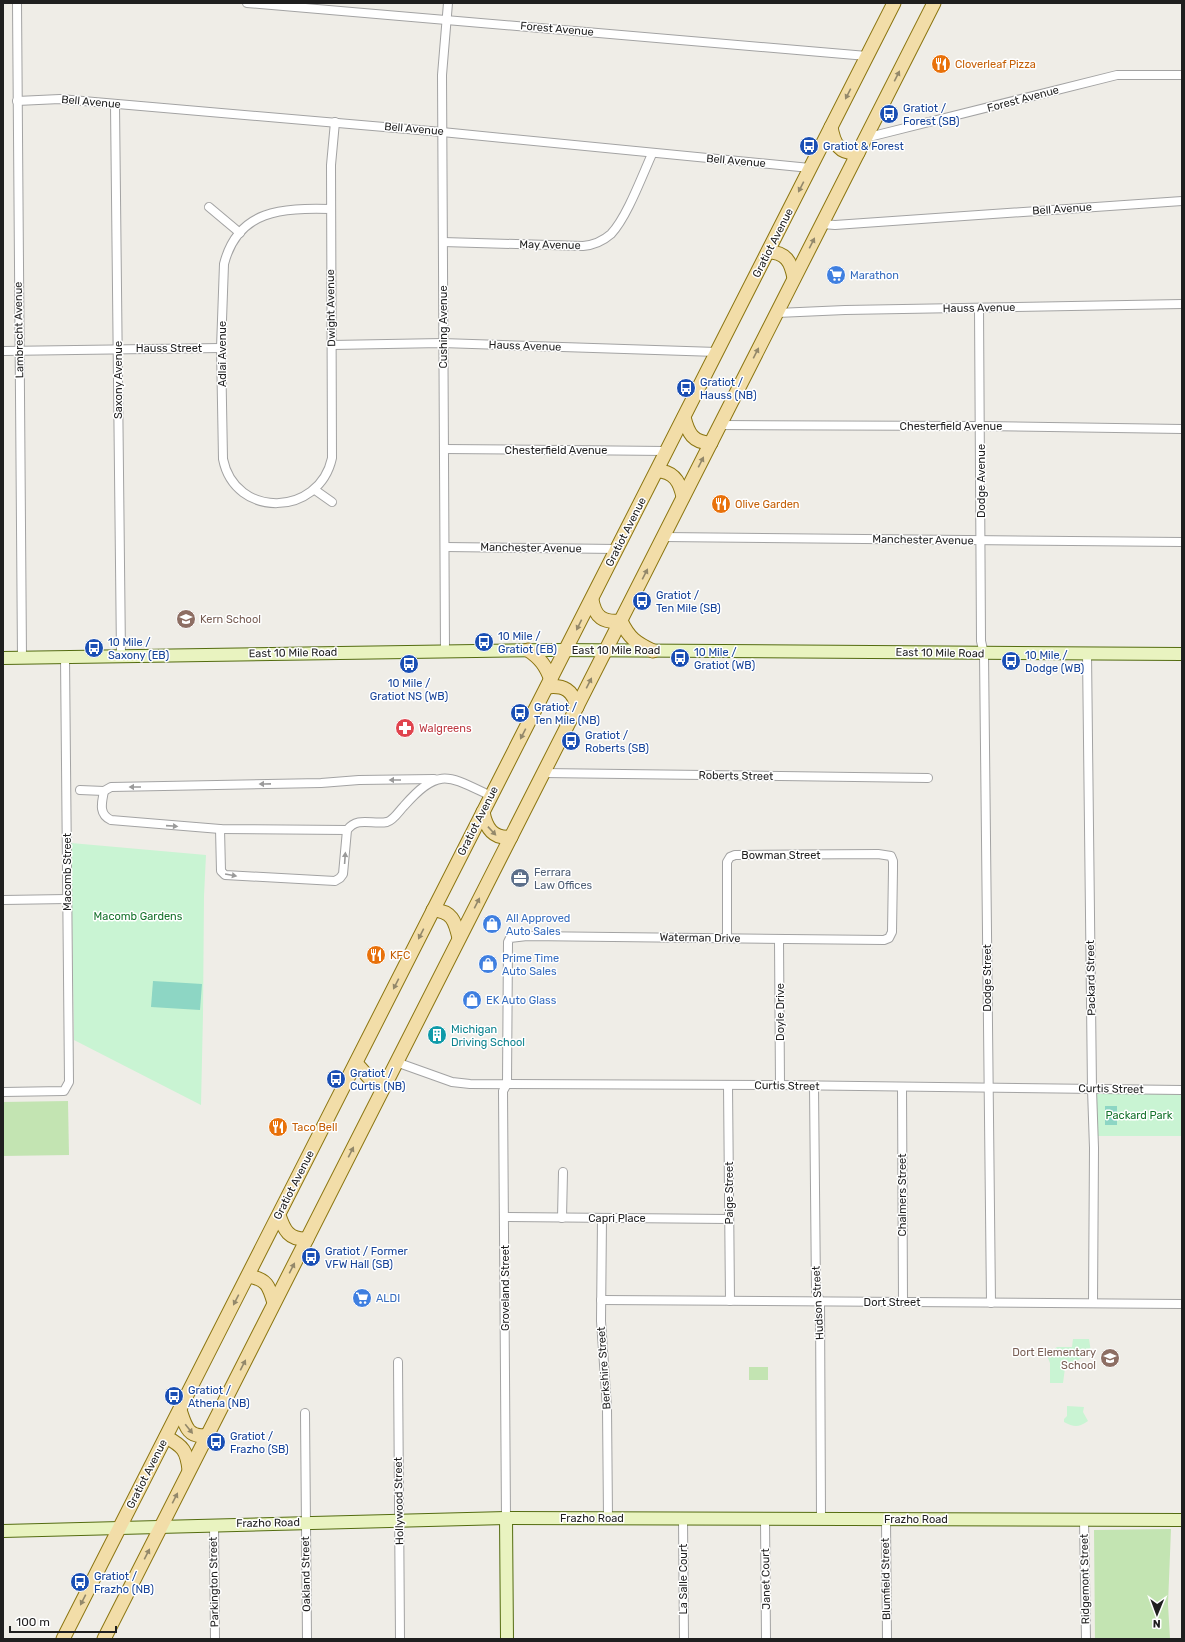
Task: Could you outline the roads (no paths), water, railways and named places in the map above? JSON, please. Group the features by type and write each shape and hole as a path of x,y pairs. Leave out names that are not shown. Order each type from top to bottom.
{"main road":[{"name":"Gratiot Avenue","path":"63,1639 668,451 894,3"},
{"path":"104,1639 933,4"},
{"path":"832,127 834,141 840,148 848,153 858,153"},
{"path":"768,252 779,253 786,258 791,266 794,278"},
{"path":"684,417 689,432 695,440 704,443 711,443"},
{"path":"657,471 667,472 675,476 680,484 683,497"},
{"path":"592,600 593,608 600,618 610,621 620,621"},
{"path":"620,621 634,640 653,651"},
{"path":"528,650 544,663 549,683 567,689 573,695 577,707"},
{"path":"483,812 486,824 492,833 500,837 510,837"},
{"path":"433,910 449,914 454,921 459,938"},
{"path":"356,1063 371,1080 385,1084"},
{"path":"279,1215 284,1229 288,1234 297,1239 307,1238"},
{"path":"248,1276 263,1280 271,1292 274,1303"},
{"path":"180,1410 185,1424 191,1432 198,1436 207,1435"},
{"path":"166,1438 176,1443 183,1449 188,1460 189,1470"}],"street":[{"name":"Lambrecht Avenue","path":"17,3 22,658"},
{"name":"Forest Avenue","path":"247,3 867,56"},
{"name":"Cushing Avenue","path":"445,651 442,343 442,75 448,3"},
{"name":"Forest Avenue","path":"865,138 1117,75 1182,75"},
{"name":"Bell Avenue","path":"17,101 60,99 115,105 335,122 652,154 810,168"},
{"name":"Saxony Avenue","path":"115,105 121,656"},
{"name":"Dwight Avenue","path":"315,490 326,476 330,468 332,458 330,209 331,166 335,122"},
{"name":"May Avenue","path":"443,242 593,245 611,234 622,219 652,154"},
{"name":"Bell Avenue","path":"822,224 836,225 1182,201"},
{"path":"209,207 240,233"},
{"name":"Adlai Avenue","path":"315,490 300,499 287,502 272,503 259,501 247,495 232,482 226,470 222,453 221,348 224,264 230,248 240,233 259,218 280,210 304,208 330,209"},
{"name":"Hauss Avenue","path":"777,313 845,310 1182,304"},
{"name":"Dodge Avenue","path":"979,308 981,641 984,654"},
{"name":"Hauss Avenue","path":"332,345 442,343 717,352"},
{"path":"3,351 118,348"},
{"name":"Hauss Street","path":"118,348 221,348"},
{"name":"Chesterfield Avenue","path":"720,425 980,426 1182,429"},
{"name":"Chesterfield Avenue","path":"444,449 668,451"},
{"path":"315,490 332,502"},
{"name":"Manchester Avenue","path":"663,537 1182,542"},
{"name":"Manchester Avenue","path":"445,547 617,549"},
{"name":"East 10 Mile Road","path":"3,658 528,650 676,650 984,654 1182,654"},
{"name":"Packard Street","path":"1086,653 1094,1148 1093,1304"},
{"name":"Dodge Street","path":"984,654 991,1303"},
{"name":"Macomb Street","path":"3,1092 64,1091 67,1087 69,1076 65,657"},
{"name":"Roberts Street","path":"543,773 928,778"},
{"path":"80,790 321,783 359,780 434,780 448,778 462,781 491,796"},
{"path":"104,790 102,812 105,817 111,820 220,829 347,830 354,824 362,822 387,822 396,816 414,794 434,780"},
{"path":"220,829 221,871 225,875 335,881 343,874 347,830"},
{"name":"Bowman Street","path":"726,938 727,862 731,856 862,854 891,856 893,861 892,932 889,938"},
{"path":"3,900 67,899"},
{"name":"Waterman Drive","path":"510,938 527,936 877,941 889,938"},
{"name":"Groveland Street","path":"507,1639 503,1091 507,1084 506,947 510,938"},
{"name":"Doyle Drive","path":"779,940 780,1085"},
{"name":"Curtis Street","path":"396,1062 452,1082 470,1084 780,1085 1182,1090"},
{"name":"Paige Street","path":"728,1085 730,1301"},
{"name":"Hudson Street","path":"814,1086 816,1291 820,1301 821,1519"},
{"name":"Chalmers Street","path":"902,1087 903,1302"},
{"path":"562,1218 563,1172"},
{"name":"Capri Place","path":"504,1217 729,1219"},
{"name":"Berkshire Street","path":"602,1218 601,1300 607,1414 608,1518"},
{"name":"Dort Street","path":"601,1300 1182,1304"},
{"name":"Hollywood Street","path":"398,1362 400,1639"},
{"name":"Oakland Street","path":"305,1413 307,1639"},
{"name":"Frazho Road","path":"3,1531 214,1524 506,1518 1182,1520"},
{"name":"La Salle Court","path":"683,1519 684,1639"},
{"name":"Janet Court","path":"765,1519 766,1639"},
{"name":"Blumfield Street","path":"886,1519 887,1639"},
{"name":"Ridgemont Street","path":"1084,1520 1086,1639"},
{"name":"Parkington Street","path":"214,1524 215,1639"}],"place":[{"name":"Cloverleaf Pizza","path":"941,64"},
{"name":"Gratiot / Forest (SB)","path":"889,114"},
{"name":"Gratiot & Forest","path":"809,146"},
{"name":"Marathon","path":"836,275"},
{"name":"Gratiot / Hauss (NB)","path":"686,388"},
{"name":"Olive Garden","path":"721,504"},
{"name":"Gratiot / Ten Mile (SB)","path":"642,601"},
{"name":"Kern School","path":"186,619"},
{"name":"10 Mile / Gratiot (EB)","path":"484,642"},
{"name":"10 Mile / Saxony (EB)","path":"94,648"},
{"name":"10 Mile / Gratiot (WB)","path":"680,658"},
{"name":"10 Mile / Dodge (WB)","path":"1011,661"},
{"name":"10 Mile / Gratiot NS (WB)","path":"409,664"},
{"name":"Gratiot / Ten Mile (NB)","path":"520,713"},
{"name":"Walgreens","path":"405,728"},
{"name":"Gratiot / Roberts (SB)","path":"571,741"},
{"name":"Ferrara Law Offices","path":"520,878"},
{"name":"All Approved Auto Sales","path":"492,924"},
{"name":"KFC","path":"376,955"},
{"name":"Prime Time Auto Sales","path":"488,964"},
{"name":"EK Auto Glass","path":"472,1000"},
{"name":"Michigan Driving School","path":"437,1035"},
{"name":"Gratiot / Curtis (NB)","path":"336,1079"},
{"name":"Taco Bell","path":"278,1127"},
{"name":"Gratiot / Former VFW Hall (SB)","path":"311,1257"},
{"name":"ALDI","path":"362,1298"},
{"name":"Dort Elementary School","path":"1110,1358"},
{"name":"Gratiot / Athena (NB)","path":"174,1396"},
{"name":"Gratiot / Frazho (SB)","path":"216,1442"},
{"name":"Gratiot / Frazho (NB)","path":"80,1582"}],"park label":[{"name":"Macomb Gardens","path":"138,916"},
{"name":"Packard Park","path":"1139,1115"}]}
